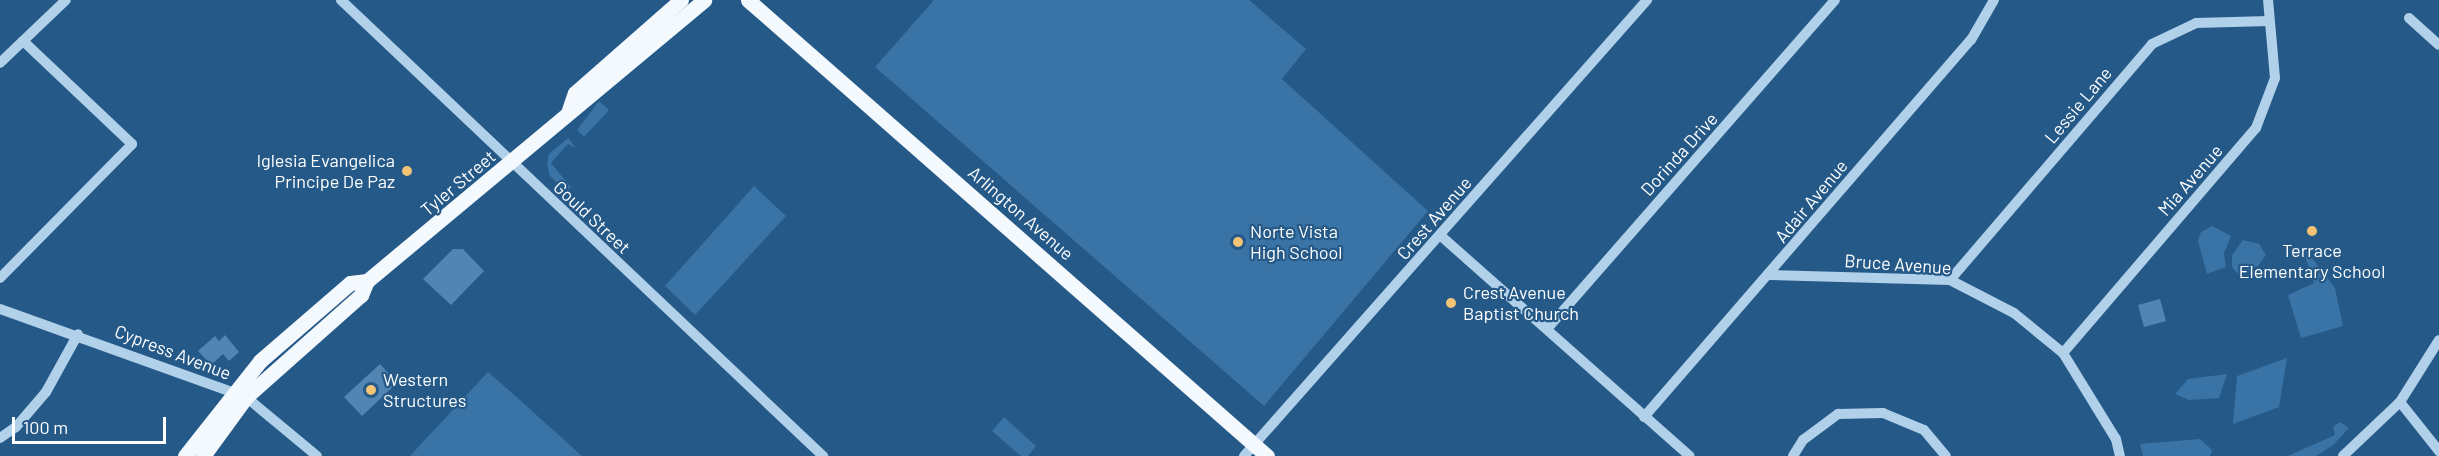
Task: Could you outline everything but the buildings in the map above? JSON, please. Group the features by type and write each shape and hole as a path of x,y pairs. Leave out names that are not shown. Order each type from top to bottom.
{"main road":[{"name":"Tyler Street","path":"569,110 575,93 681,0"},
{"name":"Tyler Street","path":"203,456 240,394 273,349 350,283 367,281 511,163 569,110 585,103 704,0"},
{"name":"Arlington Avenue","path":"748,0 1249,450 1267,456"},
{"name":"Tyler Street","path":"184,456 240,394"}],"street":[{"path":"0,63 66,0"},
{"name":"Gould Street","path":"341,0 818,455"},
{"name":"Crest Avenue","path":"1249,450 1441,236 1647,0"},
{"name":"Dorinda Drive","path":"1547,328 1835,0"},
{"name":"Adair Avenue","path":"1644,417 1770,275 1971,40 1994,0"},
{"name":"Mia Avenue","path":"2063,353 2256,128 2276,78 2268,0"},
{"path":"2409,18 2439,45"},
{"name":"Lessie Lane","path":"1950,280 2152,44 2196,23 2269,21"},
{"path":"0,278 132,144 22,41"},
{"path":"1441,236 1690,456"},
{"name":"Bruce Avenue","path":"1770,275 1950,280 2014,313 2063,353 2116,439 2120,456"},
{"name":"Cypress Avenue","path":"0,309 78,334 240,394 317,456"},
{"path":"0,438 16,427 46,392 78,334"},
{"path":"2343,456 2400,402 2439,340"},
{"path":"2400,402 2439,451"},
{"path":"1793,456 1803,440 1838,414 1883,413 1924,430 1946,456"}],"shaded area":[{"name":"Norte Vista High School","path":"934,0 1249,0 1306,49 1282,79 1428,211 1264,406 875,67"},
{"path":"599,101 609,110 584,137 577,130"},
{"path":"568,138 576,148 568,144 551,163 571,187 566,192 550,176 547,164 549,154"},
{"path":"754,186 786,216 695,315 665,286"},
{"path":"2212,226 2231,236 2224,253 2226,267 2207,274 2198,241 2201,232"},
{"path":"2243,240 2259,244 2266,255 2258,266 2238,274 2232,267 2232,255"},
{"path":"2308,253 2335,288 2343,326 2301,338 2288,295 2314,283 2305,256"},
{"path":"2287,358 2279,407 2233,424 2237,376"},
{"path":"488,372 521,401 582,456 410,456"},
{"path":"2227,374 2219,398 2189,400 2175,394 2188,379"},
{"path":"1004,417 1036,446 1028,456 1021,456 992,431"},
{"path":"2340,422 2349,428 2333,445 2316,456 2288,456 2335,435 2333,427"},
{"path":"2200,439 2212,450 2210,456 2143,456 2140,444"}],"place":[{"name":"Iglesia Evangelica Principe De Paz","path":"407,171"},
{"name":"Terrace Elementary School","path":"2312,231"},
{"name":"Norte Vista High School","path":"1238,242"},
{"name":"Crest Avenue Baptist Church","path":"1451,303"},
{"name":"Western Structures","path":"371,390"}]}
